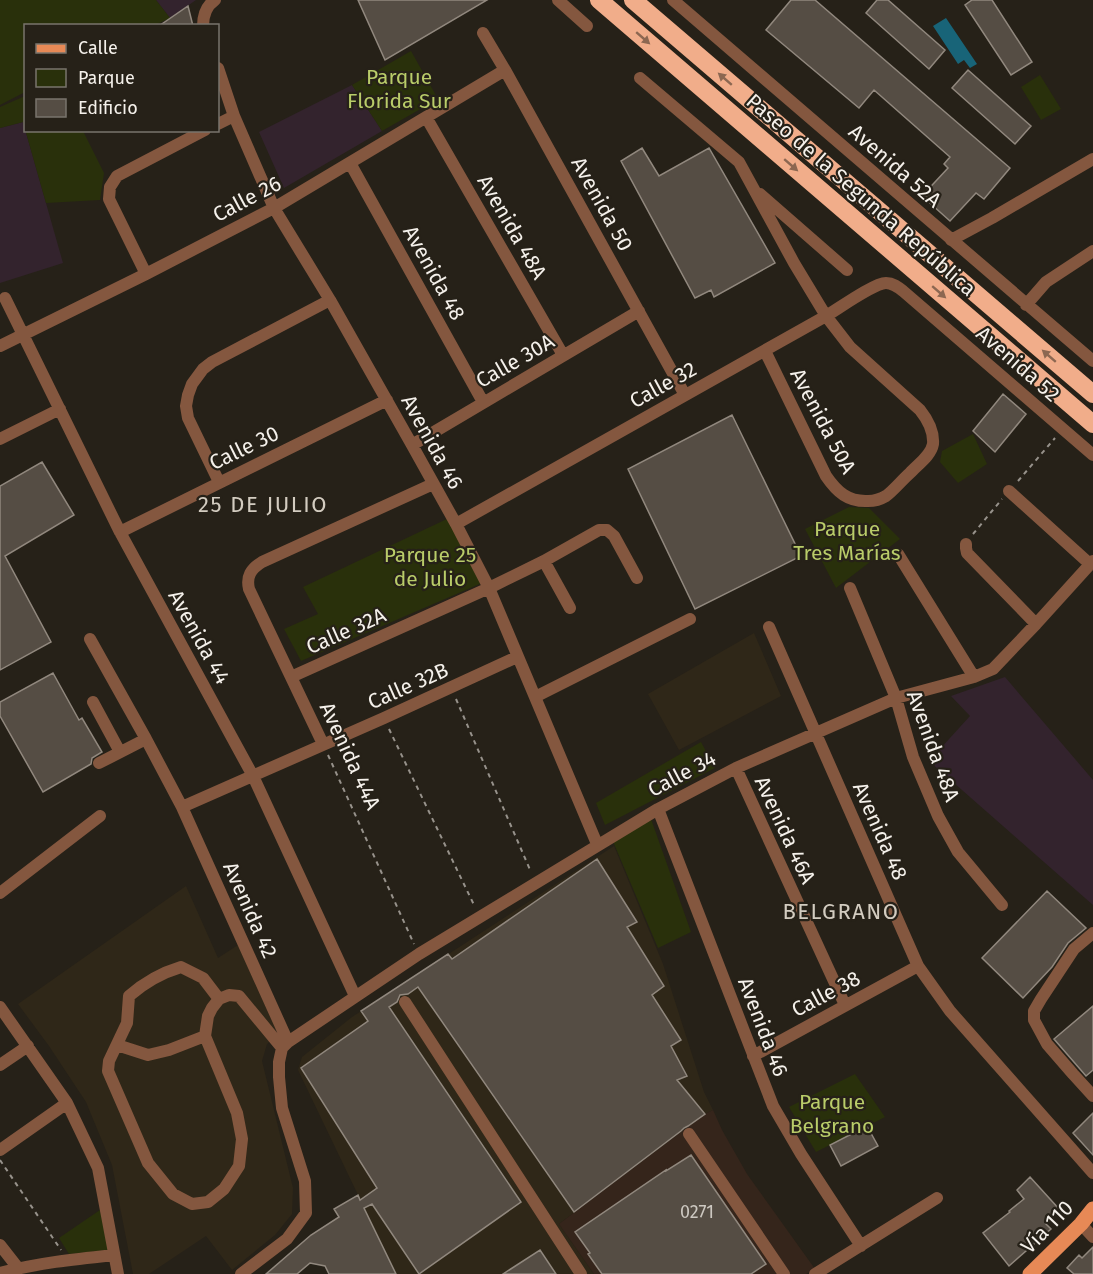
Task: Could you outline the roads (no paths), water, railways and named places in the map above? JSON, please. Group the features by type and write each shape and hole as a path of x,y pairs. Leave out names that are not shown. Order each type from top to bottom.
{"highway":[{"name":"Paseo de la Segunda República","path":"599,0 1093,424"},
{"name":"Paseo de la Segunda República","path":"633,0 1093,394"}],"main road":[{"name":"Vía 110","path":"1030,1274 1081,1224 1093,1209"}],"street":[{"path":"204,20 208,6 215,0"},
{"path":"558,0 587,26"},
{"name":"Avenida 52A","path":"673,0 1026,305 1092,357"},
{"name":"Avenida 50","path":"483,33 685,395"},
{"name":"Calle 26","path":"0,346 274,208 505,70"},
{"name":"Avenida 46","path":"219,71 234,116 274,208 387,400 489,588 597,844"},
{"path":"640,78 739,162 826,316"},
{"path":"219,124 234,116"},
{"name":"Avenida 48A","path":"426,117 563,355"},
{"path":"146,274 110,199 110,187 117,176 201,132"},
{"path":"951,240 1093,159"},
{"name":"Avenida 48","path":"350,163 483,402"},
{"path":"754,189 846,270"},
{"path":"1026,305 1046,282 1093,250"},
{"name":"Calle 32","path":"456,524 880,284 889,283"},
{"name":"Avenida 52","path":"889,283 903,291 1093,455"},
{"name":"Avenida 44","path":"5,298 120,532 253,776 355,996"},
{"path":"219,482 188,418 187,400 192,384 203,369 212,362 330,300"},
{"name":"Calle 30A","path":"412,445 639,311"},
{"name":"Avenida 50A","path":"765,351 826,476 839,492 856,501 870,501 886,496 929,454 933,440 930,425 920,410 850,347 826,316"},
{"name":"Calle 30","path":"120,532 387,400"},
{"path":"0,439 60,409"},
{"name":"Avenida 44A","path":"323,744 249,589 249,574 262,562 434,484"},
{"path":"1009,491 1092,562"},
{"name":"Calle 32A","path":"291,677 489,588 599,530 610,531 618,541 637,578"},
{"path":"966,544 967,553 1036,624"},
{"path":"898,554 974,678"},
{"path":"544,561 570,608"},
{"name":"Calle 34","path":"285,1045 418,954 657,808 736,768 896,698 974,678 995,667 1092,562"},
{"name":"Avenida 48A","path":"849,588 896,698 913,757 938,816 958,852 1002,905"},
{"path":"535,698 690,620"},
{"name":"Avenida 48","path":"769,627 918,966 950,1011 1093,1173"},
{"name":"Avenida 42","path":"90,639 182,807 285,1045 279,1062 282,1108 305,1180 306,1213 287,1239 241,1274"},
{"name":"Calle 32B","path":"182,807 517,657"},
{"path":"93,702 120,752"},
{"path":"99,763 146,739"},
{"name":"Avenida 46A","path":"736,768 844,1005"},
{"name":"Avenida 46","path":"657,808 773,1106 801,1154 861,1246"},
{"path":"0,893 100,816"},
{"path":"1093,933 1074,949 1041,999 1035,1011 1034,1020 1047,1044 1093,1096"},
{"name":"Calle 38","path":"753,1056 918,966"},
{"path":"219,999 203,978 181,967 163,973 140,986 129,996 127,1023 109,1061 108,1071 148,1163 173,1194 192,1204 208,1202 224,1189 239,1166 242,1139 237,1113 205,1036 208,1016 212,1008 219,999 229,995 239,996 285,1045"},
{"path":"405,1002 581,1274"},
{"path":"0,1007 67,1103 98,1168 118,1274"},
{"path":"117,1045 148,1055 169,1050 205,1036"},
{"path":"0,1065 28,1046"},
{"path":"0,1150 67,1103"},
{"path":"689,1134 784,1274"},
{"path":"816,1274 937,1198"},
{"path":"1081,1224 1093,1237"},
{"path":"0,1245 18,1268"},
{"path":"0,1273 68,1260 114,1255"}],"water":[{"path":"946,18 977,64 970,68 964,60 958,64 933,26"}],"district":[{"name":"25 DE JULIO","path":"263,504"},
{"name":"BELGRANO","path":"841,911"}],"park label":[{"name":"Parque Florida Sur","path":"399,89"},
{"name":"Parque Tres Marías","path":"847,541"},
{"name":"Parque 25 de Julio","path":"430,567"},
{"name":"Parque Belgrano","path":"832,1114"}]}
